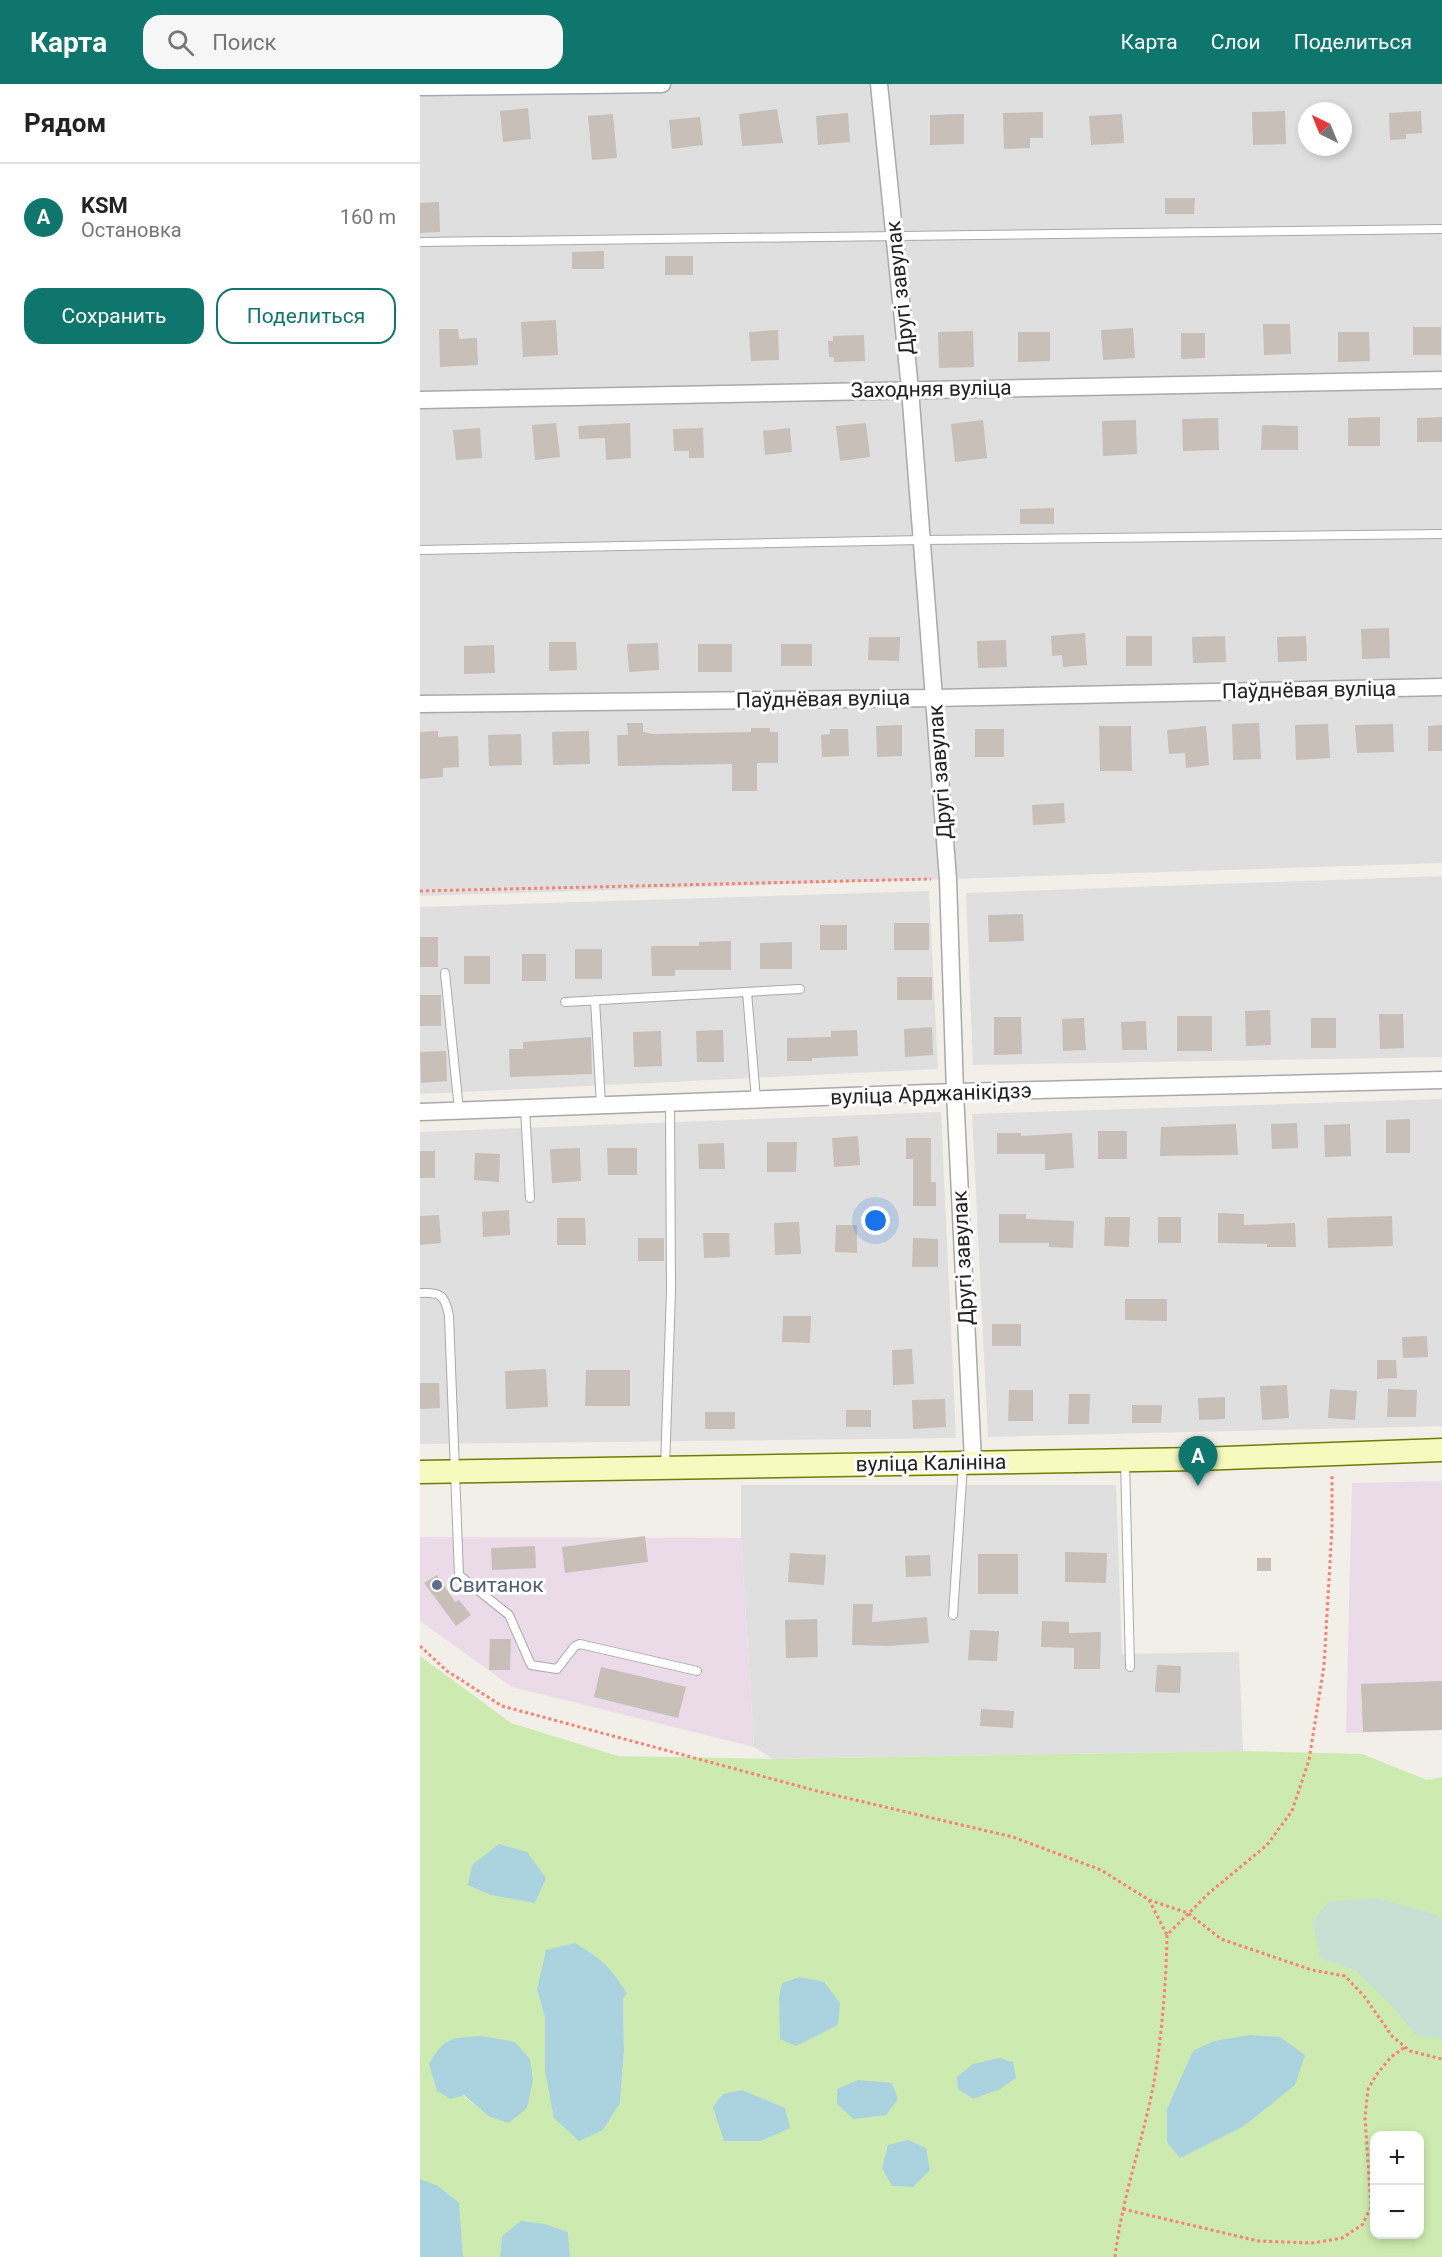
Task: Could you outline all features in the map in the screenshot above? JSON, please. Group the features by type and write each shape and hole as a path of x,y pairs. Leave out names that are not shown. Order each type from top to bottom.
{"street":[{"path":"420,87 663,84"},
{"name":"Другі завулак","path":"879,84 910,389 948,879 968,1462"},
{"name":"Заходняя вуліца","path":"420,400 1442,380"},
{"name":"Паўднёвая вуліца","path":"420,704 935,698 1442,687"},
{"name":"вуліца Арджанікідзэ","path":"420,1112 955,1092 1442,1080"},
{"name":"вуліца Калініна","path":"420,1472 1125,1460 1442,1450"}],"lane":[{"path":"420,242 1442,229"},
{"path":"420,550 922,540 1442,534"},
{"path":"445,973 459,1110"},
{"path":"565,1002 800,989"},
{"path":"747,992 756,1100"},
{"path":"595,1000 601,1105"},
{"path":"665,1468 671,1225 670,1102"},
{"path":"525,1108 530,1198"},
{"path":"420,1293 435,1292 442,1296 447,1305 459,1575 509,1615 531,1665 557,1669 575,1646 580,1644 698,1671"},
{"path":"1125,1460 1130,1667"},
{"path":"953,1615 968,1462"}],"path":[{"path":"420,891 948,879"},
{"path":"1167,1935 1209,1893 1267,1845 1292,1811 1309,1760 1324,1666 1332,1528 1332,1454"},
{"path":"420,1646 447,1671 502,1706 817,1791 1013,1837 1101,1870 1149,1900 1188,1913 1221,1939 1312,1970 1345,1976 1364,1996 1392,2036 1410,2051 1442,2059"},
{"path":"1115,2257 1123,2209 1154,2082 1166,1977 1167,1935 1149,1900"},
{"path":"1123,2209 1258,2241 1312,2243 1342,2238 1362,2225 1371,2207 1365,2118 1368,2089 1391,2057 1405,2047"}],"shaded area":[{"path":"420,84 1442,84 1442,863 420,896"},
{"path":"1442,876 1442,1057 973,1065 966,893"},
{"path":"929,891 938,1069 420,1094 420,907"},
{"path":"1442,1099 1442,1426 988,1437 972,1114"},
{"path":"941,1112 956,1438 420,1444 420,1132"},
{"path":"1442,1481 1442,1730 1346,1733 1352,1483"},
{"path":"741,1485 1116,1485 1122,1654 1239,1652 1243,1751 773,1759 754,1747 741,1538"},
{"path":"420,1537 741,1538 754,1747 512,1687 420,1621"}],"green space":[{"path":"420,1656 511,1723 618,1756 773,1759 1243,1751 1362,1754 1427,1780 1442,1777 1442,2257 570,2257 568,2232 502,2236 500,2257 463,2257 458,2203 420,2179","holes":["575,1943 623,1998 624,2051 620,2103 545,2071 545,2018 537,1989 546,1951","438,2047 488,2116 463,2095"]},
{"path":"1376,1898 1432,1913 1442,1918 1442,2039 1417,2036 1391,2005 1356,1971 1320,1958 1313,1922 1328,1902"}],"water":[{"path":"499,1844 527,1852 546,1878 535,1903 491,1895 468,1885 472,1865"},
{"path":"575,1943 604,1964 627,1994 623,1998 624,2051 620,2103 603,2130 579,2141 554,2118 545,2071 545,2018 537,1989 546,1950"},
{"path":"800,1977 824,1982 840,2003 838,2025 796,2046 780,2039 779,1997 782,1983"},
{"path":"1250,2035 1280,2037 1305,2055 1295,2085 1244,2126 1180,2158 1167,2142 1167,2109 1193,2051 1214,2041"},
{"path":"482,2036 515,2042 530,2059 533,2080 527,2108 509,2123 488,2116 464,2095 451,2099 437,2091 429,2064 440,2048 456,2038"},
{"path":"999,2058 1013,2062 1016,2078 1000,2089 973,2099 958,2089 957,2077 973,2064"},
{"path":"858,2080 892,2083 898,2099 886,2115 853,2119 837,2104 837,2089"},
{"path":"742,2090 785,2108 790,2128 761,2141 724,2141 713,2107 723,2094"},
{"path":"908,2140 926,2148 930,2170 913,2187 892,2186 882,2168 888,2145"},
{"path":"420,2179 438,2186 459,2203 463,2257 420,2257"},
{"path":"521,2221 544,2224 568,2232 570,2257 500,2257 502,2236"}],"building":[{"path":"528,108 531,139 503,142 500,111"},
{"path":"777,109 783,143 742,146 739,114"},
{"path":"1285,111 1286,144 1253,145 1252,112"},
{"path":"1421,111 1422,133 1406,134 1406,139 1390,140 1389,113"},
{"path":"1043,112 1043,138 1030,138 1030,148 1004,149 1003,113"},
{"path":"848,113 850,142 818,145 816,116"},
{"path":"613,114 617,158 592,160 588,116"},
{"path":"964,114 964,144 930,145 930,115"},
{"path":"1122,114 1124,143 1091,145 1089,116"},
{"path":"700,117 703,145 672,149 669,120"},
{"path":"1165,198 1195,198 1194,214 1165,214"},
{"path":"439,202 440,232 420,233 420,203"},
{"path":"604,251 604,269 572,269 572,252"},
{"path":"665,256 693,256 693,275 665,275"},
{"path":"556,320 558,355 523,357 521,322"},
{"path":"1263,324 1290,324 1291,354 1264,355"},
{"path":"1413,327 1441,327 1441,355 1413,355"},
{"path":"1133,328 1135,358 1103,360 1101,330"},
{"path":"439,329 458,329 459,339 477,338 478,365 440,367"},
{"path":"778,330 779,360 751,361 749,332"},
{"path":"973,331 974,367 939,368 938,332"},
{"path":"1018,332 1050,332 1050,361 1018,362"},
{"path":"1338,332 1369,332 1370,361 1338,362"},
{"path":"1181,333 1205,333 1205,358 1181,359"},
{"path":"864,335 865,361 834,362 834,357 829,357 828,341 833,341 833,336"},
{"path":"1380,417 1380,446 1348,446 1348,418"},
{"path":"1442,417 1442,442 1417,442 1417,418"},
{"path":"1218,418 1219,450 1183,451 1182,419"},
{"path":"983,420 987,458 955,462 951,424"},
{"path":"1136,420 1137,454 1103,456 1102,421"},
{"path":"556,423 560,457 535,460 532,425"},
{"path":"630,423 631,458 606,460 605,438 579,439 578,426"},
{"path":"866,423 870,457 840,461 836,426"},
{"path":"1262,425 1298,426 1298,450 1261,450"},
{"path":"480,428 482,458 456,460 453,430"},
{"path":"703,428 704,458 689,458 689,451 674,451 673,429"},
{"path":"790,428 792,452 765,455 763,431"},
{"path":"1054,508 1054,524 1020,524 1020,509"},
{"path":"1389,628 1390,658 1362,659 1361,629"},
{"path":"1085,633 1087,665 1063,667 1062,655 1052,656 1051,636"},
{"path":"1126,636 1152,636 1152,666 1126,666"},
{"path":"1225,636 1226,662 1193,663 1192,637"},
{"path":"1306,636 1307,661 1278,662 1277,637"},
{"path":"869,637 900,637 899,661 868,660"},
{"path":"1006,640 1007,667 978,668 977,641"},
{"path":"549,642 576,642 577,670 549,671"},
{"path":"658,643 659,670 629,672 627,644"},
{"path":"698,644 732,644 732,672 698,672"},
{"path":"781,644 812,644 812,666 781,666"},
{"path":"494,645 495,673 464,674 464,646"},
{"path":"627,723 643,723 643,732 653,734 751,732 751,728 770,728 770,732 778,732 778,763 757,763 757,791 732,791 732,764 618,766 617,735 628,735"},
{"path":"1259,723 1261,759 1233,760 1232,724"},
{"path":"1328,724 1330,758 1296,760 1295,725"},
{"path":"1393,724 1394,752 1357,753 1355,725"},
{"path":"902,725 902,756 877,757 876,726"},
{"path":"1442,725 1442,751 1428,751 1428,726"},
{"path":"1099,726 1131,726 1132,771 1100,771"},
{"path":"1206,726 1209,765 1186,768 1185,753 1169,754 1167,730"},
{"path":"830,729 848,729 849,756 822,757 821,735 830,734"},
{"path":"975,729 1004,729 1004,757 975,757"},
{"path":"438,731 438,737 458,736 459,767 443,768 443,777 420,779 420,732"},
{"path":"589,731 590,764 553,765 552,732"},
{"path":"521,734 522,765 489,766 488,735"},
{"path":"1064,803 1065,823 1033,825 1032,805"},
{"path":"1023,914 1024,941 989,942 988,915"},
{"path":"894,923 929,923 929,950 894,950"},
{"path":"820,925 847,925 847,950 820,950"},
{"path":"420,937 438,937 438,967 420,967"},
{"path":"731,941 731,970 675,970 675,976 652,976 651,946 699,946 699,942"},
{"path":"792,942 792,969 760,969 760,943"},
{"path":"575,949 602,949 602,979 575,979"},
{"path":"522,954 546,954 546,981 522,981"},
{"path":"464,956 490,956 490,984 464,984"},
{"path":"897,977 932,977 932,1000 897,1000"},
{"path":"420,995 441,995 441,1026 420,1026"},
{"path":"1270,1010 1271,1045 1246,1046 1245,1011"},
{"path":"1379,1014 1403,1014 1404,1048 1380,1049"},
{"path":"1177,1016 1212,1016 1212,1051 1177,1051"},
{"path":"994,1017 1021,1017 1022,1054 994,1055"},
{"path":"1084,1018 1086,1050 1063,1051 1062,1019"},
{"path":"1311,1018 1336,1018 1336,1048 1311,1048"},
{"path":"1146,1021 1147,1050 1122,1050 1121,1022"},
{"path":"932,1027 933,1055 905,1057 904,1029"},
{"path":"723,1030 724,1062 697,1062 696,1031"},
{"path":"857,1030 858,1056 787,1061 787,1038 831,1037 831,1031"},
{"path":"661,1031 662,1066 634,1067 633,1032"},
{"path":"591,1037 592,1074 510,1077 509,1049 523,1049 523,1042"},
{"path":"446,1051 447,1081 421,1083 420,1052"},
{"path":"1410,1119 1410,1153 1386,1153 1386,1120"},
{"path":"1297,1123 1298,1148 1272,1149 1271,1124"},
{"path":"1236,1124 1238,1155 1160,1156 1161,1127"},
{"path":"1350,1124 1351,1156 1325,1157 1324,1125"},
{"path":"1098,1131 1127,1131 1127,1159 1098,1159"},
{"path":"997,1133 1021,1133 1021,1136 1072,1133 1074,1168 1045,1170 1045,1154 997,1154"},
{"path":"858,1136 860,1165 834,1167 832,1138"},
{"path":"906,1138 931,1138 931,1182 936,1182 936,1206 913,1206 913,1159 906,1159"},
{"path":"767,1142 797,1142 796,1172 767,1172"},
{"path":"724,1143 725,1169 699,1169 698,1144"},
{"path":"580,1148 581,1181 552,1183 550,1149"},
{"path":"607,1148 637,1148 637,1175 608,1175"},
{"path":"420,1151 435,1151 435,1178 420,1178"},
{"path":"475,1153 500,1154 499,1182 474,1180"},
{"path":"509,1210 510,1235 483,1237 482,1212"},
{"path":"1218,1213 1244,1214 1244,1225 1295,1223 1296,1247 1218,1243"},
{"path":"999,1214 1026,1214 1026,1219 1074,1221 1073,1248 1049,1247 1049,1243 999,1243"},
{"path":"439,1215 441,1243 420,1245 420,1216"},
{"path":"1392,1216 1393,1246 1328,1248 1327,1218"},
{"path":"1105,1217 1130,1217 1129,1247 1104,1246"},
{"path":"1158,1217 1181,1217 1181,1243 1158,1243"},
{"path":"557,1218 585,1218 586,1245 557,1245"},
{"path":"799,1222 801,1254 775,1255 774,1223"},
{"path":"836,1225 857,1225 857,1253 835,1252"},
{"path":"703,1233 729,1233 730,1257 704,1258"},
{"path":"638,1238 664,1238 664,1261 638,1261"},
{"path":"913,1238 938,1239 938,1267 912,1267"},
{"path":"1125,1299 1167,1299 1167,1321 1125,1320"},
{"path":"783,1316 811,1316 810,1343 782,1342"},
{"path":"992,1324 1021,1324 1021,1346 992,1346"},
{"path":"1427,1336 1428,1357 1403,1358 1402,1337"},
{"path":"912,1349 914,1384 893,1385 892,1350"},
{"path":"1377,1360 1396,1360 1397,1378 1377,1379"},
{"path":"546,1369 548,1407 506,1409 505,1371"},
{"path":"586,1370 630,1370 630,1406 585,1406"},
{"path":"420,1383 439,1383 440,1408 420,1409"},
{"path":"1287,1385 1289,1418 1262,1420 1260,1386"},
{"path":"1330,1389 1357,1391 1355,1420 1328,1418"},
{"path":"1388,1389 1417,1390 1416,1417 1387,1417"},
{"path":"1009,1390 1033,1390 1033,1421 1008,1421"},
{"path":"1069,1394 1090,1394 1089,1424 1068,1424"},
{"path":"1225,1397 1225,1419 1199,1420 1198,1398"},
{"path":"945,1399 946,1427 913,1429 912,1400"},
{"path":"1132,1405 1162,1405 1161,1423 1132,1423"},
{"path":"846,1410 871,1410 871,1427 846,1427"},
{"path":"705,1412 735,1412 735,1429 705,1429"},
{"path":"645,1536 648,1562 565,1573 562,1547"},
{"path":"535,1546 536,1568 492,1570 491,1548"},
{"path":"1065,1552 1107,1553 1106,1583 1065,1582"},
{"path":"790,1553 826,1555 824,1585 788,1582"},
{"path":"978,1554 1018,1554 1018,1594 978,1594"},
{"path":"930,1555 931,1576 906,1577 905,1556"},
{"path":"1257,1558 1271,1558 1271,1571 1257,1571"},
{"path":"437,1575 455,1602 459,1600 471,1615 456,1626 424,1583"},
{"path":"853,1604 873,1604 872,1622 927,1617 929,1643 888,1646 852,1645"},
{"path":"817,1619 818,1657 786,1658 785,1620"},
{"path":"1042,1621 1069,1622 1069,1633 1101,1632 1100,1669 1074,1669 1074,1648 1041,1647"},
{"path":"970,1630 999,1631 997,1661 968,1660"},
{"path":"490,1639 511,1639 510,1670 489,1670"},
{"path":"1157,1665 1181,1666 1180,1693 1155,1692"},
{"path":"601,1667 686,1687 678,1718 594,1697"},
{"path":"1442,1681 1442,1730 1363,1732 1361,1684"},
{"path":"981,1709 1014,1711 1013,1728 980,1726"}],"place":[{"name":"KSM","path":"1198,1486"},
{"name":"Свитанок","path":"437,1585"}]}
